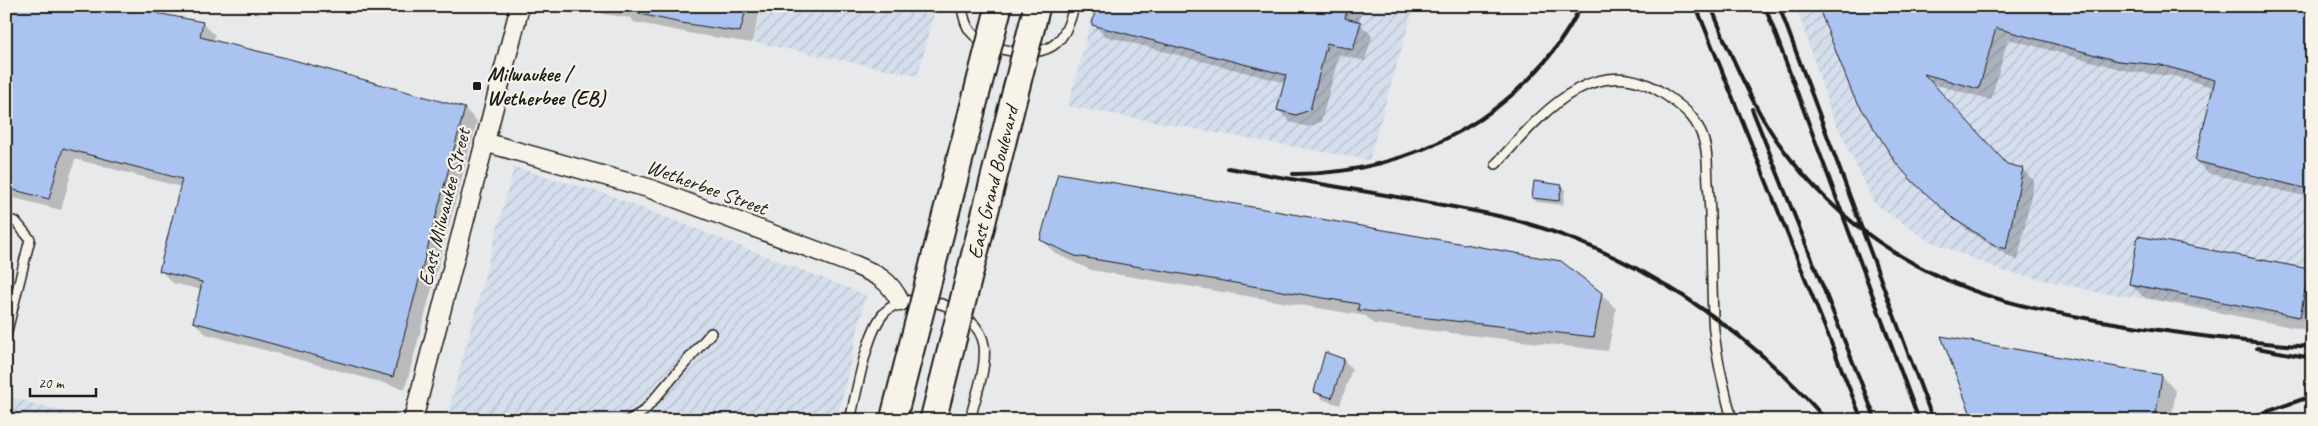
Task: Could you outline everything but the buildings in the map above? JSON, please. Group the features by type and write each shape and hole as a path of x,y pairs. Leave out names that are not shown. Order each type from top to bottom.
{"main road":[{"name":"East Grand Boulevard","path":"893,420 999,6"},
{"name":"East Grand Boulevard","path":"933,420 1036,6"}],"street":[{"name":"East Milwaukee Street","path":"413,420 520,6"},
{"name":"Wetherbee Street","path":"484,142 648,188 855,265 881,277 895,291 900,302"}],"lane":[{"path":"962,6 966,24 977,37 1001,48 1030,53 1048,48 1062,37 1074,6"},
{"path":"1496,164 1532,124 1577,88 1599,79 1620,76 1642,81 1660,91 1693,116 1705,146 1711,219 1713,318 1732,420"},
{"path":"6,219 16,222 30,239 6,335"},
{"path":"850,420 873,331 885,312 900,302 915,300 941,305 965,317 981,335 985,356 970,420"},
{"path":"629,420 644,411 711,333"}],"shaded area":[{"path":"762,6 936,6 918,76 753,42"},
{"path":"1095,6 1414,6 1369,160 1068,106"},
{"path":"1796,6 2312,6 2312,321 2097,292 2004,271 1927,240 1874,203 1831,113"},
{"path":"514,167 606,194 866,295 837,420 446,420"},
{"path":"6,396 96,420 6,420"}],"railway":[{"path":"1293,174 1337,171 1380,163 1422,150 1461,131 1497,107 1530,78 1558,44 1581,6"},
{"path":"1696,6 1862,420"},
{"path":"1711,6 1727,46"},
{"path":"1765,6 1919,420"},
{"path":"1779,6 1933,420"},
{"path":"1724,39 1750,95 1766,123 1804,176 1853,223 1909,261 1970,289 2014,304 2102,321 2180,333 2259,343 2312,347"},
{"path":"1752,109 1876,420"},
{"path":"1228,168 1490,214 1563,235 1605,253 1646,274 1686,298 1725,325 1761,354 1795,386 1826,420"},
{"path":"2257,348 2312,358"},
{"path":"2243,420 2312,396"}],"place":[{"name":"Milwaukee / Wetherbee (EB)","path":"477,86"}]}
